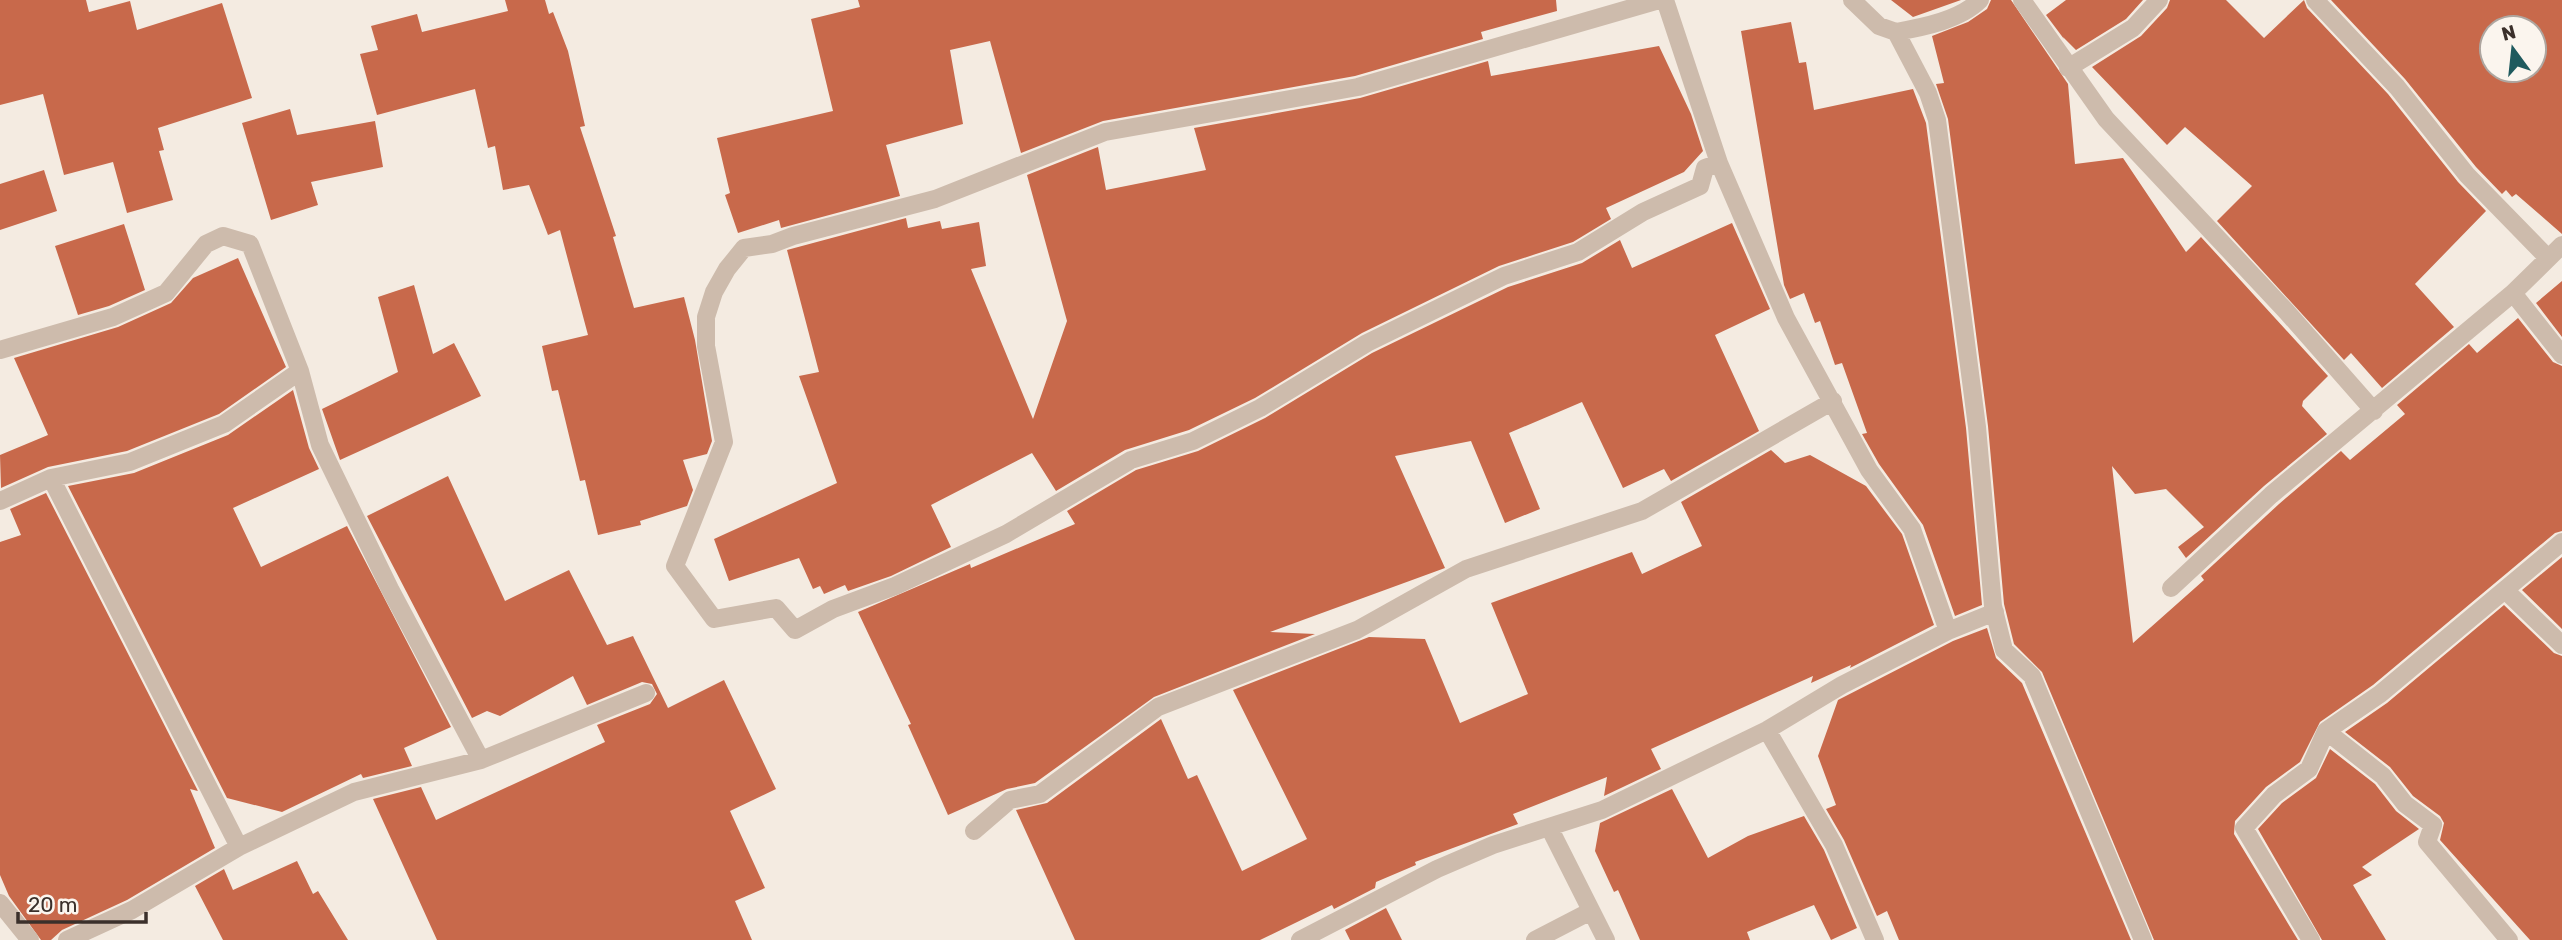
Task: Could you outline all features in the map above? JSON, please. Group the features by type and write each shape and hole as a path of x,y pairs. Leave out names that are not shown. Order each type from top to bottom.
{"street":[{"path":"1659,0 1358,87 1105,132 935,199 793,236 772,244 744,248 727,269 714,292 706,317 706,346 724,442 675,566 714,620 776,608 795,630 833,609 894,586 1006,534 1131,460 1204,436 1259,408 1367,343 1504,276 1578,252 1643,212 1700,186 1704,168 1719,163"},
{"path":"1665,0 1719,163 1786,318 1869,470 1912,529 1948,631"},
{"path":"1852,0 1880,26 1896,32 1971,9 1980,0"},
{"path":"2022,0 2106,119 2286,311 2374,411"},
{"path":"2068,68 2133,28 2159,0"},
{"path":"2315,0 2397,87 2466,176 2548,258"},
{"path":"1896,32 1928,93 1937,120 1977,427 1987,558 2004,650 2032,676 2143,940"},
{"path":"0,350 113,317 166,293 206,244 223,236 250,244 300,371 320,445 390,589 481,760"},
{"path":"2171,588 2271,495 2513,293 2562,245"},
{"path":"2513,293 2562,355"},
{"path":"0,501 51,478 130,462 224,424 300,371"},
{"path":"974,831 1010,800 1040,793 1158,707 1357,630 1466,569 1642,511 1833,401"},
{"path":"51,478 239,847"},
{"path":"2311,940 2244,828 2274,795 2309,769 2326,731 2380,694 2562,542"},
{"path":"2505,590 2562,645"},
{"path":"1300,940 1437,869 1493,845 1550,829 1602,810 1767,730 1842,685 1948,631 1995,612"},
{"path":"67,940 132,910 239,847 354,792 481,760 646,693"},
{"path":"1767,730 1834,845 1875,940"},
{"path":"2326,731 2383,776 2405,804 2434,825 2427,842 2510,940"},
{"path":"1550,829 1606,940"},
{"path":"0,904 30,940"},
{"path":"1535,940 1591,911"}],"building":[{"path":"0,0 86,0 89,12 130,1 137,30 222,3 252,98 158,128 164,150 159,151 173,200 127,213 113,162 64,175 43,94 0,105"},
{"path":"505,0 545,0 549,14 553,12 568,51 585,126 580,127 616,236 613,237 634,308 684,297 695,340 712,441 707,454 683,460 693,490 687,506 640,521 641,525 598,535 585,480 580,481 558,390 552,391 542,346 588,335 560,230 548,235 529,185 503,190 495,146 488,148 475,89 377,115 360,54 378,50 371,26 417,14 422,32 508,11"},
{"path":"858,0 1556,0 1557,11 1481,32 1483,39 1355,76 1103,121 1021,153 990,41 950,50 963,124 886,145 900,196 781,228 779,220 738,233 725,195 730,193 717,138 833,111 811,19 860,7"},
{"path":"1891,0 1961,0 1913,17"},
{"path":"1991,0 2011,0 2068,84 2075,164 2123,158 2186,252 2201,237 2328,376 2303,401 2302,406 2327,434 2264,486 2186,558 2178,547 2204,527 2166,489 2135,494 2112,466 2133,643 2204,580 2201,576 2279,504 2341,451 2350,460 2405,414 2397,405 2469,344 2477,353 2518,318 2553,362 2562,366 2562,531 2555,533 2373,685 2320,722 2300,762 2266,787 2235,821 2234,834 2298,940 2154,940 2042,672 2014,644 2004,604 1988,426 1948,119 1936,84 1944,83 1932,36 1968,22 1987,9"},
{"path":"2066,0 2143,0 2126,19 2076,50 2046,15"},
{"path":"2170,0 2226,0 2264,38 2304,0 2307,8 2388,94 2458,182 2486,211 2415,284 2454,327 2382,388 2351,353 2344,360 2217,221 2252,186 2185,127 2167,145 2092,67 2141,36 2167,8"},
{"path":"2331,0 2562,0 2562,234 2516,194 2512,197 2506,190 2502,194 2476,167 2405,79"},
{"path":"1791,22 1799,63 1806,62 1814,110 1913,89 1926,123 1966,428 1982,605 1955,616 1923,525 1879,464 1862,434 1867,433 1842,363 1835,365 1820,321 1815,323 1804,293 1790,299 1784,285 1741,31"},
{"path":"1659,46 1691,114 1703,151 1684,172 1606,208 1611,219 1573,242 1499,266 1362,333 1255,398 1189,430 1125,450 1056,491 1032,453 931,505 951,547 891,576 848,591 845,585 824,594 820,586 813,589 799,558 729,581 714,539 837,483 799,376 819,372 787,250 906,218 908,228 940,221 942,229 979,222 986,266 971,269 1033,419 1067,321 1027,175 1098,147 1106,190 1206,170 1194,128 1360,98 1488,61 1491,76"},
{"path":"290,109 297,135 375,121 383,167 311,182 318,205 271,220 242,123"},
{"path":"44,170 57,211 0,230 0,184"},
{"path":"1732,223 1770,309 1715,335 1759,431 1671,481 1664,469 1623,488 1582,402 1509,433 1540,509 1505,523 1471,441 1395,456 1445,568 1270,632 1315,634 1154,697 1035,783 1007,789 948,815 908,725 911,724 858,612 970,564 971,568 1075,524 1067,511 1136,470 1198,451 1265,418 1372,353 1508,287 1582,263 1620,240 1632,268"},
{"path":"124,224 145,290 109,306 78,315 55,246"},
{"path":"238,258 286,367 219,414 127,451 48,467 1,488 0,455 48,435 14,358 118,327 171,303 193,278"},
{"path":"2562,281 2562,337 2536,303"},
{"path":"414,285 433,354 454,343 481,396 340,460 322,409 398,372 378,297"},
{"path":"293,390 309,448 319,469 233,508 261,567 347,526 451,727 404,748 412,766 363,778 361,774 282,812 227,798 68,486 134,473 228,435"},
{"path":"1771,450 1785,463 1810,455 1866,486 1902,534 1934,625 1850,668 1851,665 1811,683 1813,676 1651,749 1661,769 1604,796 1607,777 1513,814 1518,824 1415,862 1416,865 1376,882 1375,888 1334,909 1332,905 1260,940 1075,940 1016,810 1047,803 1161,719 1188,779 1197,775 1242,871 1307,839 1233,690 1369,637 1425,639 1460,723 1528,694 1491,603 1632,552 1642,574 1702,546 1681,502"},
{"path":"448,476 505,601 569,570 607,645 633,636 668,708 724,680 776,789 730,811 765,888 735,901 752,940 437,940 373,799 421,787 436,820 605,742 597,725 650,704 657,694 652,684 642,682 587,705 573,676 500,716 487,711 472,718 367,516"},
{"path":"46,493 198,791 190,789 215,848 127,900 62,930 51,940 41,940 9,896 0,875 0,542 21,535 10,509"},
{"path":"2562,557 2562,629 2522,590"},
{"path":"2504,605 2554,653 2562,656 2562,940 2530,940 2440,840 2444,823 2440,816 2413,796 2390,767 2345,732 2387,703"},
{"path":"1987,628 1996,658 2022,683 2131,940 1899,940 1887,911 1877,916 1844,840 1826,809 1836,805 1818,756 1838,700 1953,641"},
{"path":"2330,749 2375,784 2396,811 2419,829 2362,867 2372,875 2353,885 2386,940 2322,940 2258,829 2282,803 2316,778"},
{"path":"1672,789 1708,858 1748,836 1804,816 1824,850 1857,928 1831,940 1814,905 1747,932 1750,940 1640,940 1618,890 1614,892 1595,851 1600,823"},
{"path":"297,861 313,894 318,891 348,940 223,940 195,886 224,869 233,890"},
{"path":"1386,908 1402,940 1350,940 1345,930"}]}
